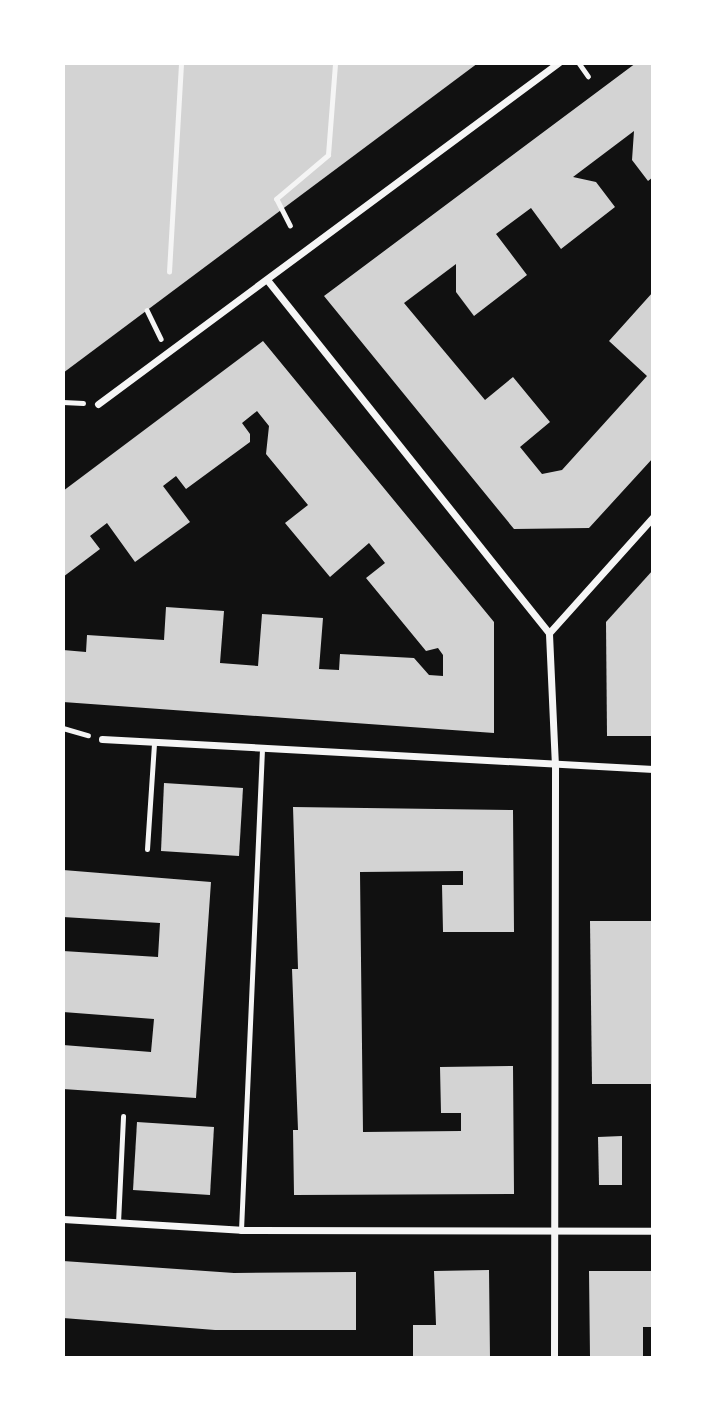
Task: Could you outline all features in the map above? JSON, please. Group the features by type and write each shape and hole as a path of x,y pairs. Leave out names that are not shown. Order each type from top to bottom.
{"street":[{"path":"98,404 268,281 558,63"},
{"path":"268,281 549,633 555,766 554,1358"},
{"path":"549,633 653,517"},
{"path":"102,739 262,751 653,769"},
{"path":"63,1219 241,1230 653,1231"}],"lane":[{"path":"147,849 153,743"},
{"path":"241,1230 262,751"},
{"path":"118,1223 122,1116"}],"path":[{"path":"169,272 181,63"},
{"path":"290,226 276,199 328,155 335,63"},
{"path":"579,63 588,76"},
{"path":"147,310 151,326 169,352"},
{"path":"63,728 102,739"}],"building":[{"path":"63,63 478,63 63,373"},
{"path":"636,63 653,63 653,177 648,181 632,160 634,131 573,177 596,182 615,207 561,249 531,208 496,234 527,275 474,316 456,292 456,264 404,303 485,400 513,377 550,422 520,447 542,474 562,470 647,376 609,341 653,292 653,458 589,528 514,529 324,296"},
{"path":"263,341 494,622 494,733 63,702 63,650 86,652 87,635 164,640 166,607 224,611 220,663 258,666 262,614 323,618 319,669 339,670 340,654 414,658 429,675 443,676 443,655 438,648 426,651 366,578 385,563 369,543 330,577 285,523 308,505 266,454 269,426 257,411 242,423 250,434 250,442 186,489 176,476 163,486 190,522 135,562 107,523 90,536 100,549 63,577 63,491"},
{"path":"653,570 653,736 607,736 606,622"},
{"path":"164,783 243,788 239,856 161,851"},
{"path":"293,807 513,810 514,932 443,932 442,885 463,885 463,871 360,872 363,1132 461,1131 461,1113 441,1113 440,1067 513,1066 514,1194 294,1195 293,1130 298,1130 292,969 298,969"},
{"path":"63,870 211,882 196,1098 63,1089 63,1045 151,1052 154,1019 63,1012 63,951 158,957 160,923 63,917"},
{"path":"590,921 653,921 653,1084 592,1084"},
{"path":"137,1122 214,1127 210,1195 133,1190"},
{"path":"622,1136 622,1185 599,1185 598,1137"},
{"path":"63,1261 234,1273 356,1272 356,1330 215,1330 63,1318"},
{"path":"489,1270 490,1358 413,1358 413,1325 436,1325 434,1271"},
{"path":"589,1271 653,1271 653,1327 643,1327 643,1358 590,1358"}]}
